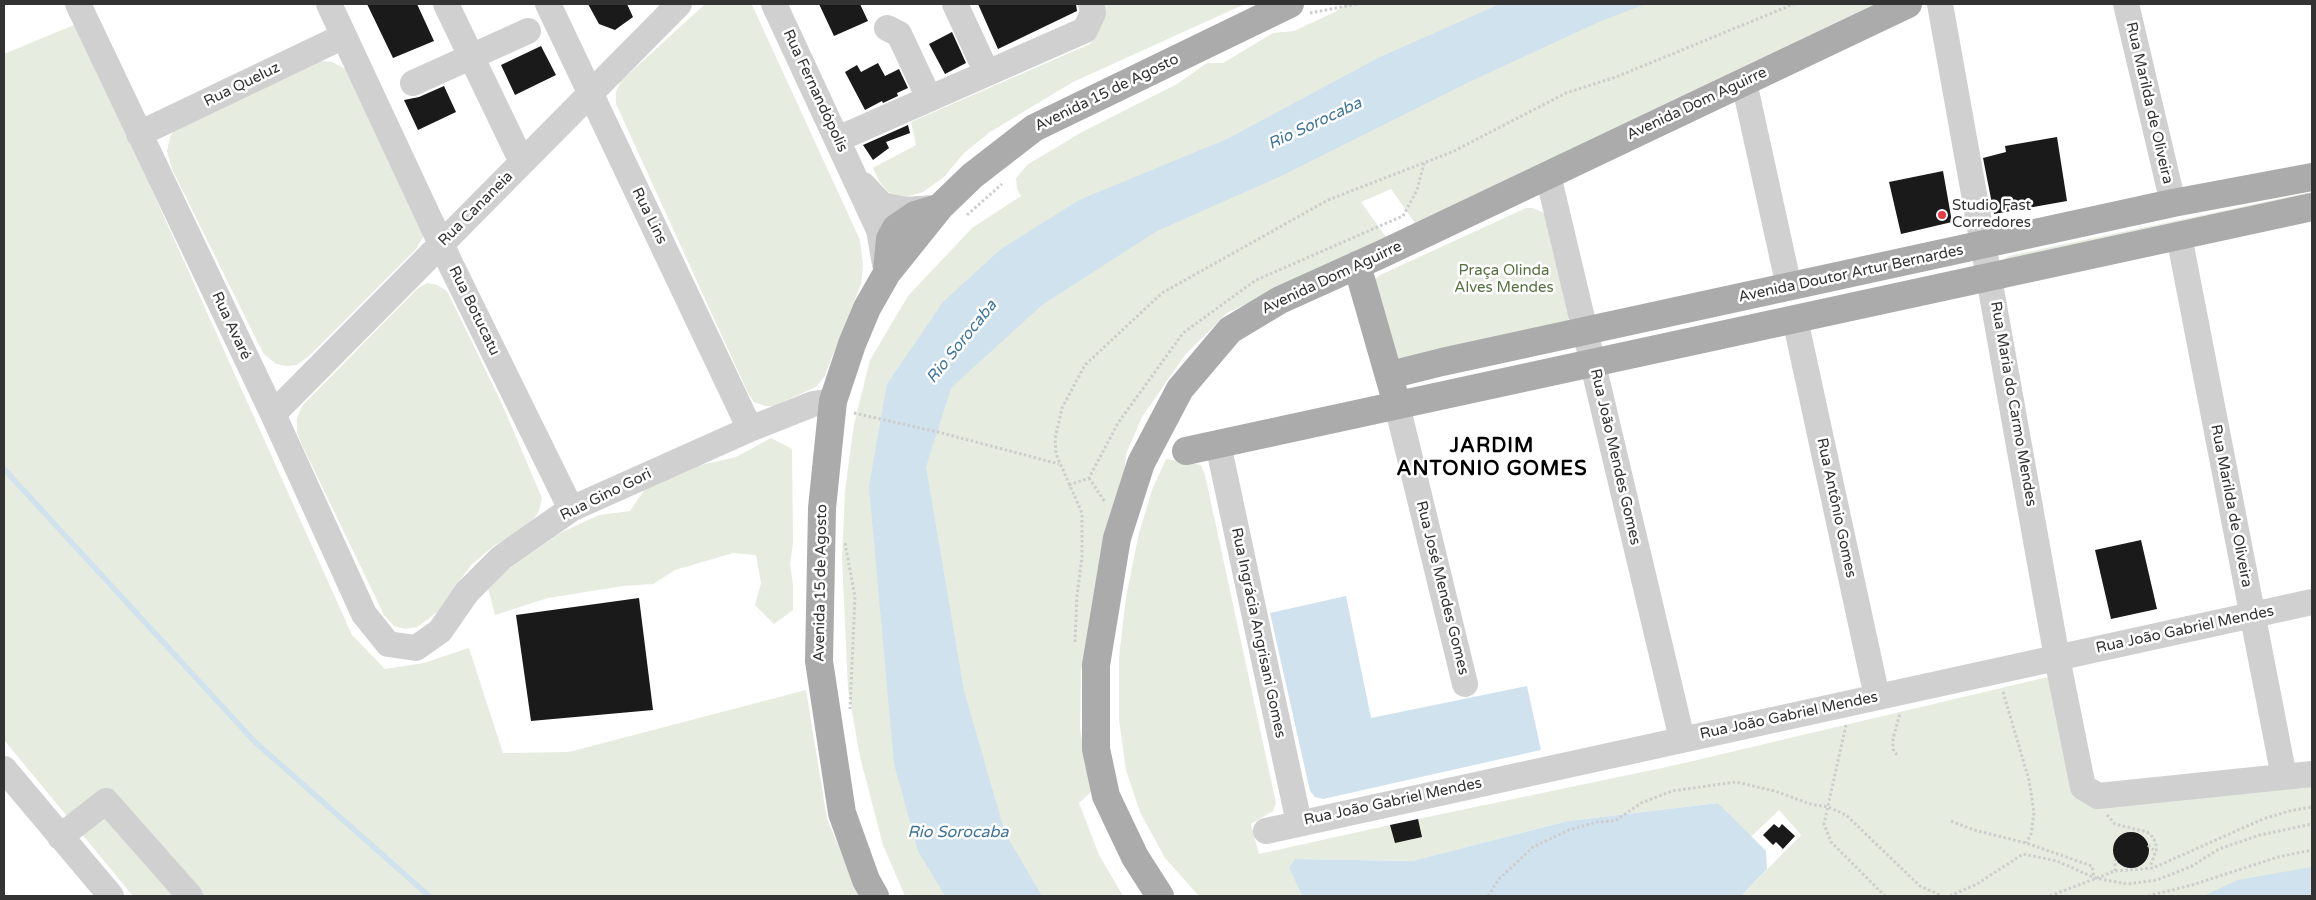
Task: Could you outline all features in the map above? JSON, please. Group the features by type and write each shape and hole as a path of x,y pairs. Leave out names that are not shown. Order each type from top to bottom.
{"main road":[{"name":"Avenida Dom Aguirre","path":"1160,896 1135,857 1106,796 1096,749 1096,665 1117,538 1141,463 1180,389 1230,330 1280,300 1908,4"},
{"name":"Avenida 15 de Agosto","path":"875,896 866,880 842,813 818,661 822,508 852,344 888,253 914,226 952,212 980,170 1034,128 1297,10"},
{"name":"Avenida Doutor Artur Bernardes","path":"1390,375 2173,203 2312,178"},
{"path":"1186,451 2312,207"},
{"path":"1357,265 1390,375 1397,405"}],"street":[{"name":"Rua Avaré","path":"78,4 273,414 364,614 388,644"},
{"name":"Rua Botucatu","path":"329,4 442,244 571,509"},
{"path":"446,4 522,162"},
{"name":"Rua Lins","path":"548,4 750,429"},
{"name":"Rua Fernandópolis","path":"774,4 856,177 888,253"},
{"path":"955,4 987,72"},
{"path":"838,139 1085,30 1093,13 1091,4"},
{"name":"Rua Maria do Carmo Mendes","path":"1940,4 2057,658 2083,786 2098,796"},
{"name":"Rua Marilda de Oliveira","path":"2126,4 2173,203"},
{"name":"Rua Cananeia","path":"273,414 590,93 670,7"},
{"path":"887,28 899,34 929,98"},
{"path":"413,83 528,31"},
{"name":"Rua Queluz","path":"140,134 344,36"},
{"path":"1744,82 1789,287"},
{"name":"Rua João Mendes Gomes","path":"1548,175 1682,739"},
{"name":"Rua Fernandópolis","path":"856,177 882,205"},
{"path":"882,205 905,210 952,212"},
{"path":"882,205 914,226"},
{"name":"Rua Marilda de Oliveira","path":"2179,236 2284,777"},
{"name":"Rua Antônio Gomes","path":"1795,320 1877,697"},
{"name":"Rua Gino Gori","path":"388,644 416,648 440,631 467,592 502,558 571,509 750,429 813,404 841,406"},
{"name":"Rua José Mendes Gomes","path":"1397,405 1466,684"},
{"name":"Rua Ingrácia Angrisani Gomes","path":"1218,444 1299,822"},
{"name":"Rua João Gabriel Mendes","path":"1266,831 1299,822 2312,602"},
{"path":"4,769 111,896"},
{"path":"2098,796 2312,774"},
{"path":"60,837 106,800 190,896"}],"path":[{"path":"1297,10 1357,4"},
{"path":"1075,649 1077,595 1082,558 1082,513 1056,454 1055,439 1062,408 1085,365 1162,293 1328,200 1452,152 1566,93 1616,77 1794,4"},
{"path":"952,212 1006,180"},
{"path":"841,406 879,418 1059,464"},
{"path":"844,537 855,597 850,715"},
{"path":"1997,671 2029,780 2034,812 2031,834 2026,843"},
{"path":"1897,756 1893,749 1893,739 1906,691"},
{"path":"1850,703 1824,824 1831,842 1885,896"},
{"path":"1488,896 1499,879 1533,847 1569,830 1597,822 1615,821 1641,803 1672,792 1736,782 1828,807 1846,815 1920,886 1942,896"},
{"path":"2098,796 2109,819 2115,824 2147,832 2156,840 2157,852 2149,868"},
{"path":"2050,896 2115,871 2149,868 2263,819 2288,811 2312,807"},
{"path":"1952,820 1974,830 2026,843 2092,866 2094,878"},
{"path":"1950,896 1977,884 2023,854 2057,861 2094,878 2127,884 2156,880 2192,866 2219,849 2260,835 2312,824"},
{"path":"2148,845 2157,852"},
{"path":"2148,896 2192,886 2278,857 2312,850"},
{"path":"2115,871 2116,860"}],"green space":[{"path":"705,4 751,4 753,7 860,240 863,266 861,284 824,377 816,387 774,406 765,406 754,402 748,393 616,104 616,92 621,81"},
{"path":"1100,4 1245,4 1073,82 990,132 964,153 944,177 923,192 902,198 888,192 879,181 873,168 916,145 911,122 1090,44 1103,20"},
{"path":"1346,4 1875,4 1415,223 1391,189 1361,202 1386,237 1227,313 1185,355 1142,417 1126,454 1124,480 1081,671 1080,728 1091,792 1079,803 1099,855 1123,896 905,896 883,845 860,757 848,689 842,558 845,491 854,424 870,360 908,296 972,228 1021,196 1017,189 1016,178 1027,165 1082,132 1177,84 1207,63 1223,63 1273,33 1294,31 1335,12"},
{"path":"74,25 147,179 352,635 385,669 424,663 469,648 503,753 569,752 806,690 827,819 860,896 133,896 4,740 4,54"},
{"path":"320,61 332,62 344,68 356,79 423,226 423,237 416,249 310,355 297,365 287,366 276,364 263,353 172,169 167,151 170,137 177,127"},
{"path":"2312,192 2312,201 2003,265 2003,260 2009,256"},
{"name":"Praça Olinda Alves Mendes","path":"1526,208 1533,208 1544,213 1571,315 1567,321 1407,360 1394,357 1370,284 1380,275"},
{"path":"427,283 437,285 447,291 502,404 542,498 539,511 532,521 522,530 495,545 471,565 438,611 417,627 405,629 394,626 384,615 302,445 297,432 297,418 302,406 417,289"},
{"path":"771,438 792,449 793,543 790,564 793,585 793,610 774,624 755,605 761,583 756,555 733,553 675,570 653,584 623,586 548,598 495,615 487,584 560,533 599,515 630,511 645,489 697,466 736,457"},
{"path":"1166,459 1201,465 1205,475 1276,803 1273,811 1251,824 1259,854 1390,825 1422,837 1418,819 1676,765 2052,676 2073,783 2312,784 2312,896 1741,896 1801,835 1779,810 1751,837 1718,803 1568,821 1412,861 1296,859 1289,868 1302,896 1199,896 1165,858 1140,812 1126,770 1119,720 1119,657 1126,597 1139,533 1152,490"}],"water":[{"name":"Rio Sorocaba","path":"1500,4 1646,4 1601,21 1469,82 1279,177 1157,231 1042,305 951,388 926,467 964,691 1005,833 1042,896 945,896 918,851 894,764 869,486 887,384 943,302 1001,249 1079,200 1227,139 1380,57"},
{"path":"1346,596 1371,718 1527,686 1541,750 1323,799 1315,797 1310,791 1270,613"},
{"path":"1718,803 1766,851 1767,869 1741,896 1302,896 1289,868 1295,859 1412,861 1568,821"},
{"path":"2312,867 2312,896 2203,896 2238,880"}],"building":[{"path":"367,4 417,4 434,41 393,58"},
{"path":"588,4 627,4 633,17 615,30 599,24"},
{"path":"819,4 860,4 868,21 834,36"},
{"path":"978,4 1076,4 1077,11 998,49"},
{"path":"952,32 966,63 945,74 929,44"},
{"path":"541,46 556,75 515,95 501,65"},
{"path":"878,63 885,76 899,69 908,88 897,93 898,96 883,103 882,101 865,110 845,72 857,65 861,72"},
{"path":"444,86 456,112 418,130 404,100 419,97"},
{"path":"908,125 910,133 886,142 889,148 873,160 863,145"},
{"path":"2057,137 2067,201 1994,214 1983,158 2006,152 2005,146"},
{"path":"1943,171 1952,222 1901,234 1889,182"},
{"path":"2141,540 2157,609 2111,619 2095,550"},
{"path":"639,598 653,710 531,721 516,615"},
{"path":"1418,819 1422,837 1395,843 1390,825"},
{"path":"1774,824 1779,828 1782,824 1795,836 1783,849 1776,842 1773,845 1763,835"},
{"path":"2131,832 2138,833 2144,837 2148,843 2148,857 2144,863 2138,867 2131,868 2124,867 2118,863 2114,857 2113,850 2114,843 2118,837 2124,833"}],"waterway":[{"path":"4,469 254,741 429,896"}],"place":[{"name":"Studio Fast Corredores","path":"1942,215"}],"district":[{"name":"JARDIM ANTONIO GOMES","path":"1492,458"}]}
